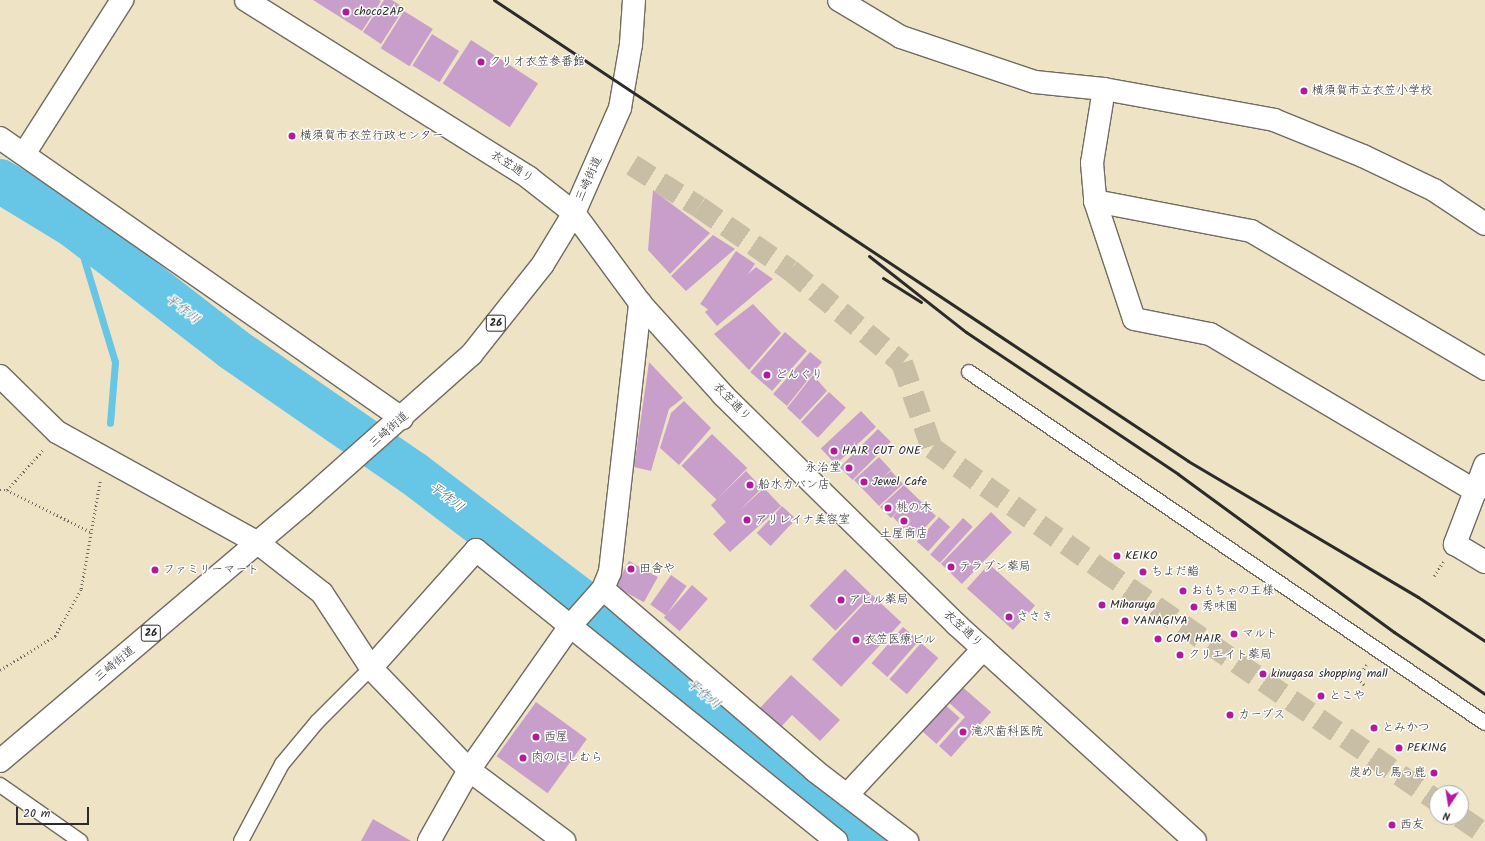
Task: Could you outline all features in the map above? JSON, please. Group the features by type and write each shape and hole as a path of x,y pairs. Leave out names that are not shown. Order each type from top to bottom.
{"street":[{"path":"24,154 122,0"},
{"name":"衣笠通り","path":"246,0 528,177 574,213 640,303 723,395 983,649 1195,841"},
{"name":"三崎街道","path":"2,756 258,543 402,419 470,355 543,264 574,213 620,108 632,44 634,0"},
{"path":"839,0 901,37 1034,82 1104,89 1274,120 1363,156 1434,190 1485,224"},
{"path":"1104,89 1092,163 1095,201 1134,319 1210,334 1481,480 1455,544 1485,562"},
{"path":"0,138 402,419"},
{"path":"1095,201 1251,231 1485,369"},
{"path":"429,841 469,770 571,624 602,590 610,572 640,303"},
{"path":"0,376 57,432 258,543 322,593 371,668 469,770 564,841"},
{"path":"371,668 476,550 571,624 836,841"},
{"path":"602,590 815,771 907,841"},
{"path":"847,795 983,649"}],"lane":[{"path":"969,372 1485,723"},
{"path":"241,841 282,764 316,722 371,668"},
{"path":"0,785 80,841"}],"path":[{"path":"7,490 57,432"},
{"path":"0,670 55,636 81,589 104,459"},
{"path":"0,490 7,490 91,532"}],"building":[{"path":"313,0 379,0 381,1 362,31"},
{"path":"384,0 392,0 404,8 381,44 363,32"},
{"path":"404,11 433,29 410,66 381,48"},
{"path":"432,34 459,51 440,82 412,65"},
{"name":"クリオ衣笠参番館","path":"471,40 538,84 510,127 443,84"},
{"path":"653,190 710,233 670,274 648,250"},
{"path":"713,235 735,249 686,291 671,276"},
{"path":"736,251 755,264 719,317 700,304"},
{"path":"756,267 773,279 717,326 705,312"},
{"path":"753,304 781,333 749,370 714,334"},
{"path":"785,332 807,351 772,391 750,372"},
{"path":"810,352 822,362 787,406 773,394"},
{"path":"649,362 683,398 669,409 651,471 634,467"},
{"path":"813,375 827,391 800,420 787,408"},
{"path":"829,392 846,408 818,438 801,422"},
{"path":"684,401 711,428 679,465 660,448 671,413"},
{"path":"861,411 876,427 836,465 821,449"},
{"path":"878,429 891,442 853,480 840,467"},
{"path":"712,434 747,468 717,500 681,466"},
{"path":"879,457 891,470 882,478 891,471 903,484 879,506 854,480"},
{"path":"746,471 762,488 740,510 764,488 781,506 730,552 713,534 726,522 711,505"},
{"path":"904,485 936,516 914,539 893,517 903,506 891,518 880,507"},
{"path":"782,506 796,519 771,546 757,533"},
{"path":"991,512 1012,532 962,584 941,564"},
{"path":"939,517 950,527 928,552 917,542"},
{"path":"963,518 973,527 940,563 930,554"},
{"path":"629,561 658,577 644,602 615,586"},
{"path":"989,564 1035,605 1013,630 967,589"},
{"name":"アヒル薬局","path":"845,569 871,594 835,631 810,606"},
{"path":"671,575 687,586 666,615 650,604"},
{"path":"692,585 708,599 680,631 664,617"},
{"name":"衣笠医療ビル","path":"872,595 901,622 841,687 812,659"},
{"path":"903,627 919,641 887,677 872,663"},
{"path":"921,643 938,658 907,694 890,679"},
{"path":"791,675 840,720 820,741 792,715 781,727 760,708"},
{"name":"滝沢歯科医院","path":"959,684 991,712 951,757 939,746 965,717 946,700"},
{"path":"536,702 587,739 548,793 497,756"},
{"path":"942,702 960,718 936,744 919,728"},
{"path":"373,819 411,841 361,841"}],"waterway":[{"name":"平作川","path":"0,181 74,226 233,349 413,473 700,691 872,841"},
{"path":"74,226 115,362 110,423"}],"tunnel":[{"path":"632,165 699,207 790,270 902,363 932,448 1101,569 1429,795"},
{"path":"1469,823 1485,834"}],"railway":[{"path":"494,0 1188,461 1418,597 1485,641"},
{"path":"869,256 966,332 1178,474 1394,632 1485,694"},
{"path":"883,278 921,302"}],"place":[{"name":"chocoZAP","path":"346,12"},
{"name":"クリオ衣笠参番館","path":"481,62"},
{"name":"横須賀市立衣笠小学校","path":"1304,91"},
{"name":"横須賀市衣笠行政センター","path":"292,136"},
{"name":"どんぐり","path":"767,375"},
{"name":"HAIR CUT ONE","path":"834,451"},
{"name":"永治堂","path":"849,468"},
{"name":"Jewel Cafe","path":"864,482"},
{"name":"船水カバン店","path":"750,485"},
{"name":"桃の木","path":"888,508"},
{"name":"アリレイナ美容室","path":"747,520"},
{"name":"土屋商店","path":"904,521"},
{"name":"KEIKO","path":"1117,556"},
{"name":"テラブン薬局","path":"951,567"},
{"name":"田舎や","path":"631,569"},
{"name":"ファミリーマート","path":"155,570"},
{"name":"ちよだ鮨","path":"1143,572"},
{"name":"おもちゃの王様","path":"1183,591"},
{"name":"アヒル薬局","path":"841,600"},
{"name":"Miharuya","path":"1102,605"},
{"name":"秀味園","path":"1194,607"},
{"name":"ささき","path":"1009,617"},
{"name":"YANAGIYA","path":"1125,621"},
{"name":"マルト","path":"1234,634"},
{"name":"COM HAIR","path":"1158,639"},
{"name":"衣笠医療ビル","path":"856,640"},
{"name":"クリエイト薬局","path":"1180,655"},
{"name":"kinugasa shopping mall","path":"1263,674"},
{"name":"とこや","path":"1321,696"},
{"name":"カーブス","path":"1230,715"},
{"name":"とみかつ","path":"1374,728"},
{"name":"滝沢歯科医院","path":"963,732"},
{"name":"西屋","path":"536,737"},
{"name":"PEKING","path":"1399,748"},
{"name":"肉のにしむら","path":"523,758"},
{"name":"炭めし 馬っ鹿","path":"1434,773"},
{"name":"西友","path":"1392,825"}]}
